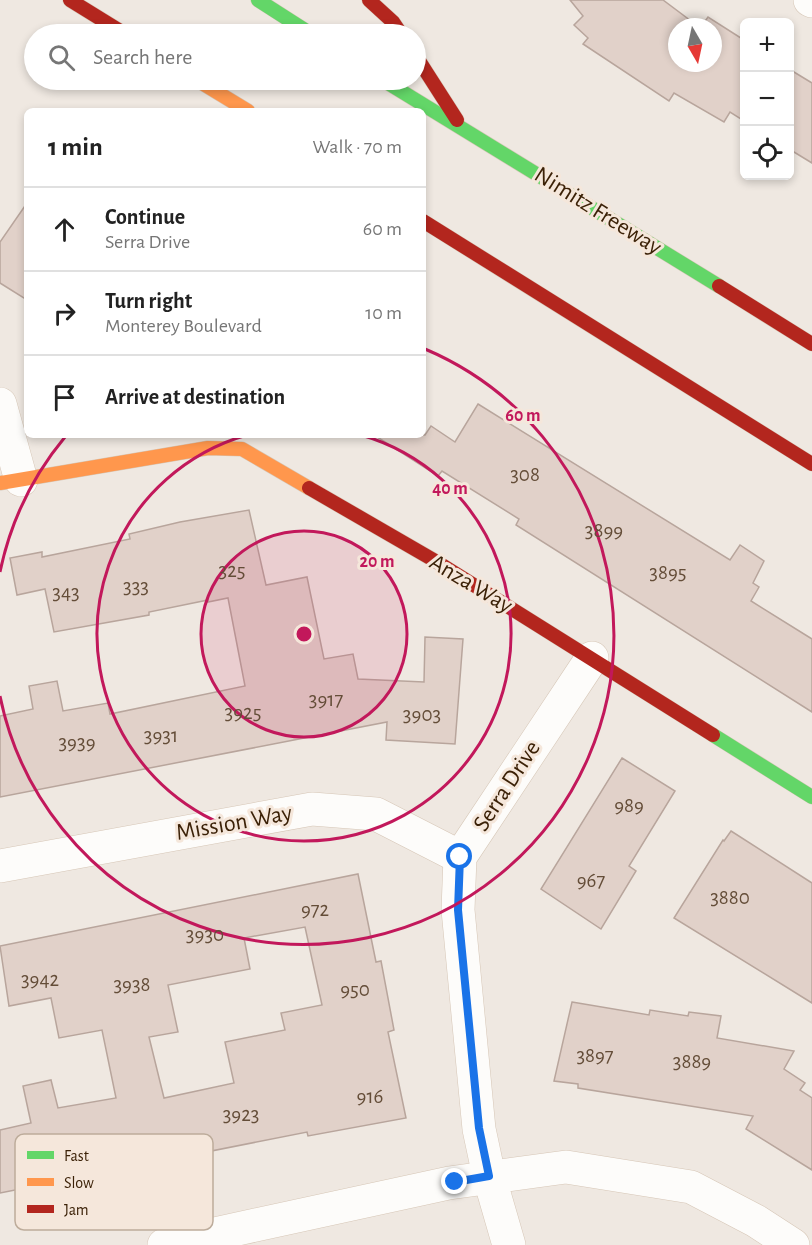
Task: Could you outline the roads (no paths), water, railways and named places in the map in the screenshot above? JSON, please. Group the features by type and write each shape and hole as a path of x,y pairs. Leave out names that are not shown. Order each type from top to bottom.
{"main road":[{"path":"70,0 110,24"},
{"path":"258,0 295,24"},
{"path":"369,0 394,24"},
{"path":"426,72 461,126"},
{"path":"213,90 243,108"},
{"name":"Nimitz Freeway","path":"400,90 812,344"},
{"path":"426,222 812,464"},
{"name":"Anza Way","path":"10,482 208,448 242,449 592,658 812,797"}],"street":[{"path":"0,404 10,482"},
{"name":"Serra Drive","path":"509,1245 489,1176 479,1128 458,910 460,857 592,658"},
{"name":"Mission Way","path":"0,866 312,809 376,814 460,857"},
{"path":"164,1245 489,1176 566,1167 691,1187 756,1221 793,1245"}]}
